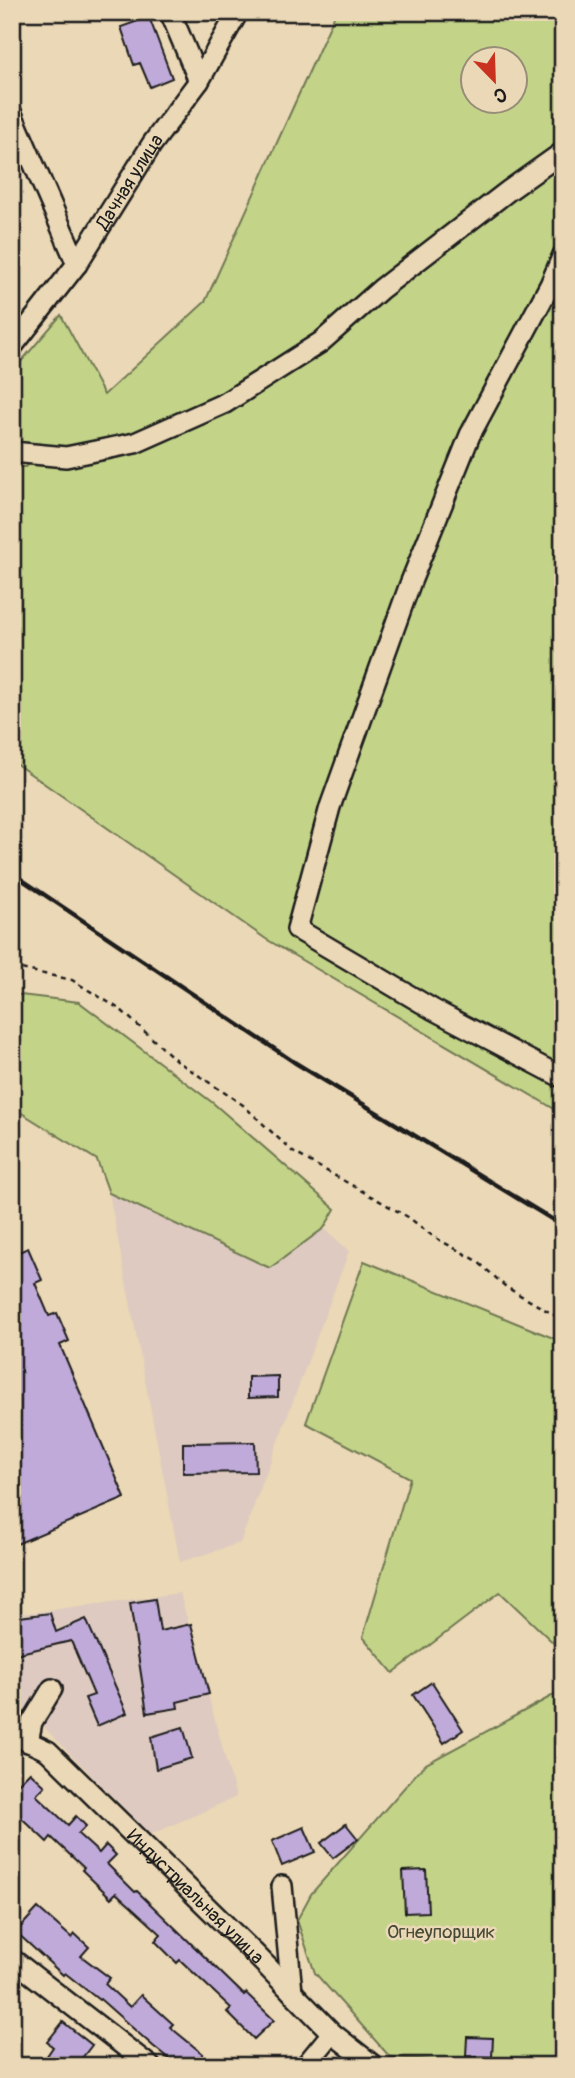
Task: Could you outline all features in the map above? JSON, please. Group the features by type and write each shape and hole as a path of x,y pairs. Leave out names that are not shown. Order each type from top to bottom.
{"street":[{"path":"170,12 199,81"},
{"name":"Дачная улица","path":"12,346 77,264 152,144 199,81 238,12"},
{"path":"12,114 77,264"},
{"path":"12,453 66,457 135,443 225,403 321,342 381,289 563,152"},
{"path":"563,255 550,285 470,435 410,584 330,807 297,929 434,1010 563,1078"},
{"path":"20,1738 52,1689"},
{"name":"Индустриальная улица","path":"20,1738 48,1751 332,2033 374,2066"},
{"path":"282,1886 292,1992"},
{"path":"12,1959 150,2066"},
{"path":"305,2066 332,2033"}],"path":[{"path":"12,967 72,981 121,1010 177,1061 243,1105 293,1152 408,1217 434,1237 476,1260 506,1287 563,1320"}],"shaded area":[{"path":"109,1193 270,1268 324,1228 349,1251 240,1543 180,1562"},
{"path":"180,1593 236,1797 150,1835 34,1717 12,1715 12,1615"}],"green space":[{"path":"336,12 563,12 563,1114 266,939 12,761 12,467 25,467 44,450 12,445 12,372 61,315 104,395 205,302"},
{"path":"12,994 79,1002 213,1103 335,1209 324,1228 270,1268 109,1193 97,1160 12,1107"},
{"path":"364,1261 563,1342 563,1652 500,1592 393,1673 363,1637 410,1478 306,1423"},
{"name":"Огнеупорщик","path":"563,1690 563,2066 519,2066 390,2057 315,1973 297,1920 311,1894 424,1765"}],"building":[{"path":"149,17 172,78 150,87 140,63 134,65 121,27"},
{"path":"28,1248 42,1280 35,1283 49,1316 57,1313 69,1341 60,1345 125,1498 12,1546 12,1255"},
{"path":"278,1376 278,1397 248,1398 248,1377"},
{"path":"255,1442 256,1472 183,1473 183,1443"},
{"path":"155,1599 160,1631 191,1624 209,1694 177,1702 178,1708 147,1713 130,1603"},
{"path":"50,1613 56,1632 86,1619 127,1713 97,1726 85,1698 94,1695 71,1641 12,1655 12,1618"},
{"path":"432,1682 463,1730 444,1743 413,1695"},
{"path":"183,1727 192,1758 156,1769 151,1737"},
{"path":"30,1772 45,1786 36,1795 68,1825 76,1816 86,1826 78,1834 99,1853 106,1845 116,1855 107,1864 244,1995 246,1993 274,2020 254,2039 227,2012 231,2008 180,1960 177,1963 155,1941 161,1934 116,1893 111,1898 51,1837 47,1842 12,1809 12,1778 19,1783"},
{"path":"346,1824 358,1839 333,1858 321,1843"},
{"path":"304,1827 315,1852 282,1866 272,1841"},
{"path":"426,1870 428,1912 405,1913 403,1871"},
{"path":"38,1908 72,1938 75,1934 89,1947 81,1956 110,1978 105,1984 130,2007 141,1995 173,2024 170,2027 203,2054 193,2066 178,2066 100,1999 65,1973 63,1975 16,1932"},
{"path":"63,2022 92,2045 76,2066 40,2066 53,2047 47,2042"},
{"path":"467,2037 493,2038 492,2057 466,2056"}],"railway":[{"path":"12,873 294,1062 563,1226"}]}
